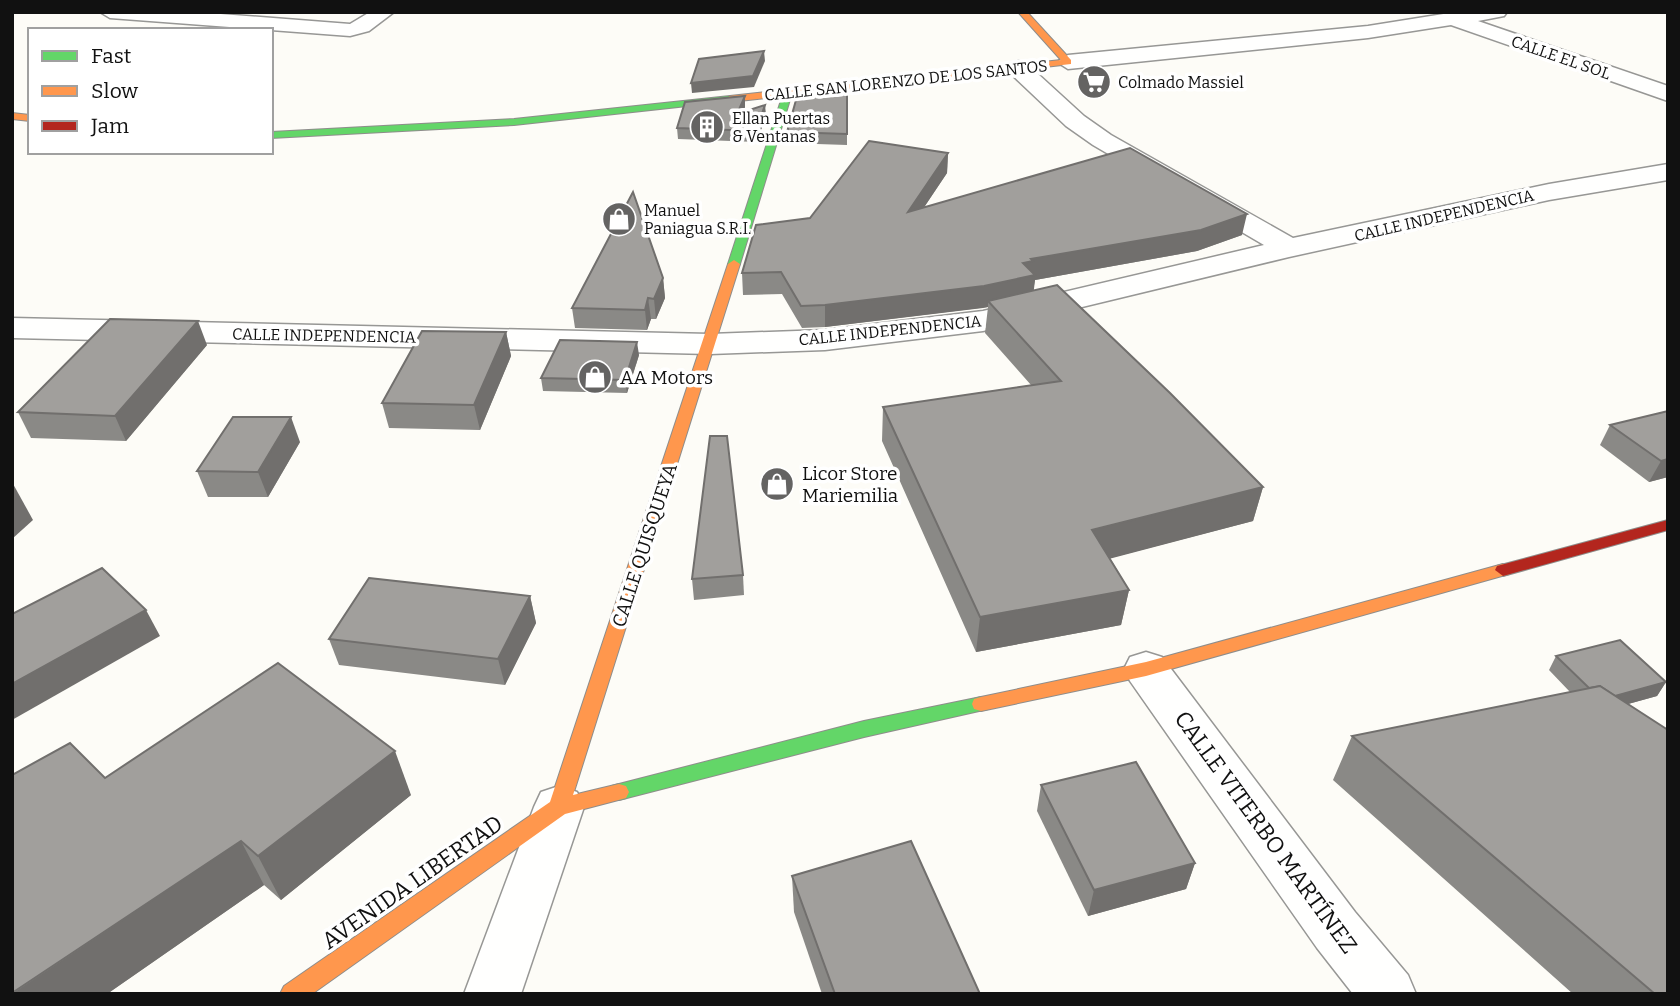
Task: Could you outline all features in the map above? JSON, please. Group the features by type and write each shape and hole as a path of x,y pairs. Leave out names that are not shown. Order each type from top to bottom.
{"street":[{"path":"110,12 350,30 362,27 384,12"},
{"path":"1021,12 1068,62"},
{"name":"CALLE SAN LORENZO DE LOS SANTOS","path":"273,135 514,122 1368,32 1497,12"},
{"name":"CALLE EL SOL","path":"1453,20 1668,94"},
{"path":"1018,68 1075,121 1102,140 1289,248"},
{"name":"CALLE QUISQUEYA","path":"492,994 559,807 710,344 787,93"},
{"name":"CALLE INDEPENDENCIA","path":"12,328 710,344 825,340 982,321 1289,248 1549,192 1668,172"},
{"path":"559,807 864,729 1146,668 1668,525"},
{"name":"CALLE VITERBO MARTÍNEZ","path":"1146,668 1336,930 1388,994"},
{"name":"AVENIDA LIBERTAD","path":"292,994 559,807"}],"building":[{"path":"764,51 753,76 691,83 699,59"},
{"path":"847,87 847,134 787,132 798,93 811,89"},
{"path":"745,96 737,114 765,105 756,131 677,128 685,102"},
{"path":"869,141 948,153 908,212 1130,148 1247,214 1201,230 1031,259 1033,261 1023,263 1035,275 984,286 825,305 801,306 781,272 742,273 756,225 810,218"},
{"path":"633,192 663,278 654,299 648,298 645,310 572,308"},
{"path":"1057,285 1263,487 1092,530 1129,590 980,617 883,407 1061,381 988,301"},
{"path":"110,319 198,321 115,416 18,412"},
{"path":"422,331 506,332 474,405 382,403"},
{"path":"560,340 637,342 625,380 541,378"},
{"path":"1668,411 1668,459 1661,461 1610,425"},
{"path":"233,417 291,417 258,472 197,471"},
{"path":"710,436 727,436 743,575 692,579"},
{"path":"102,568 146,610 12,684 12,614"},
{"path":"369,578 530,596 498,659 329,639"},
{"path":"1620,640 1666,682 1615,696 1600,686 1589,688 1556,656"},
{"path":"278,663 395,751 258,856 241,841 12,993 12,775 70,743 105,778"},
{"path":"1600,686 1668,730 1668,994 1655,994 1352,736"},
{"path":"1136,762 1195,863 1094,890 1041,785"},
{"path":"911,841 980,994 835,994 792,876"}],"traffic: fast":[{"path":"734,264 787,93"},
{"path":"273,135 514,122 730,99"},
{"path":"619,792 864,729 981,704"}],"traffic: slow":[{"path":"1022,12 1068,62"},
{"path":"730,99 1068,62"},
{"path":"12,116 28,118"},
{"path":"559,807 734,264"},
{"path":"981,704 1146,669 1503,570"},
{"path":"292,994 559,807 619,792"}],"traffic: jam":[{"path":"1503,570 1668,525"}],"place":[{"name":"Colmado Massiel","path":"1094,82"},
{"name":"Ellan Puertas & Ventanas","path":"707,127"},
{"name":"Manuel Paniagua S.R.I.","path":"619,219"},
{"name":"AA Motors","path":"595,377"},
{"name":"Licor Store Mariemilia","path":"777,484"}]}
